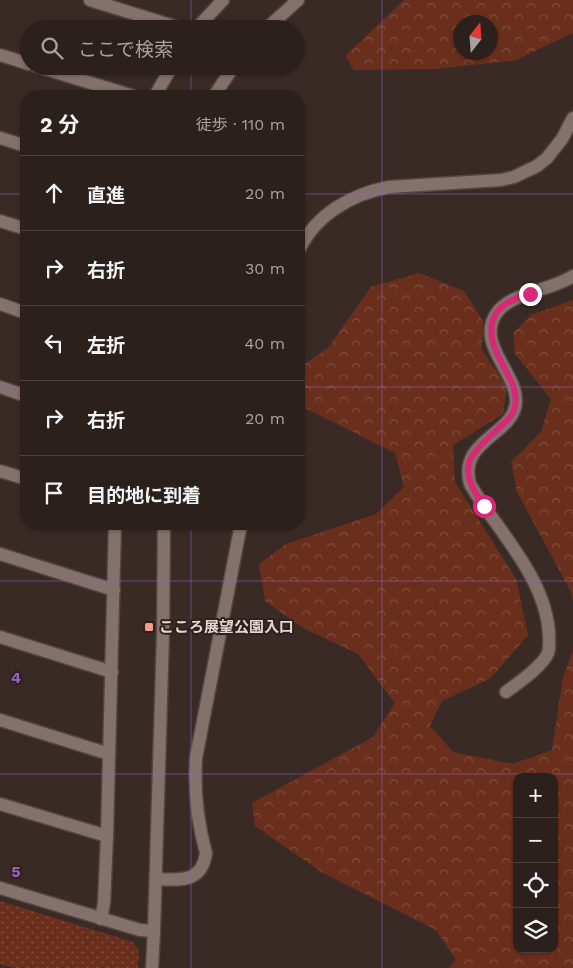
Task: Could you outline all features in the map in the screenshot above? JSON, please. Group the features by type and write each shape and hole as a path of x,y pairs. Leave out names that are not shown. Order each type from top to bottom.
{"street":[{"path":"90,0 154,20"},
{"path":"204,20 223,0"},
{"path":"276,20 298,0"},
{"path":"0,55 20,61"},
{"path":"65,75 114,90"},
{"path":"158,90 167,75"},
{"path":"218,90 228,75"},
{"path":"305,240 309,233 329,213 350,199 373,190 389,187 501,180 526,172 542,162 555,150 573,118"},
{"path":"0,138 20,144"},
{"path":"0,221 20,227"},
{"path":"506,692 535,668 547,654 549,641 547,614 524,566 470,484 468,477 469,464 477,448 511,416 516,403 514,389 492,341 491,330 496,314 507,302 515,298 544,290 573,276"},
{"path":"0,304 20,310"},
{"path":"0,387 20,394"},
{"path":"0,471 20,477"},
{"path":"101,919 104,903 107,836 115,530"},
{"path":"152,968 163,634 164,530"},
{"path":"156,879 183,880 189,878 200,870 205,859 206,853 197,812 195,790 196,758 240,530"},
{"path":"0,554 114,590"},
{"path":"0,637 112,672"},
{"path":"0,720 109,754"},
{"path":"0,804 107,836"},
{"path":"0,888 140,930 154,931"}],"green space":[{"path":"404,0 573,0 573,33 516,60 435,69 354,70 345,56"},
{"path":"419,273 464,291 483,321 482,350 507,387 503,414 453,445 455,482 516,579 528,635 491,678 442,701 430,726 453,752 513,764 552,750 563,677 573,651 573,968 448,968 456,960 436,930 321,872 255,826 252,803 373,737 395,703 358,654 303,628 265,601 259,564 286,544 376,514 404,487 395,453 305,408 305,364 328,348 371,287"},
{"path":"573,300 573,601 571,592 517,492 511,462 541,432 551,399 515,354 513,333 531,315"},
{"path":"0,901 133,942 139,951 138,968 14,968 0,964"}],"place":[{"name":"こころ展望公園入口","path":"149,627"}],"route":[{"path":"484,506 470,484 468,477 469,464 477,448 511,416 516,403 514,389 492,341 491,330 493,320 500,308 507,302 530,294"}]}
